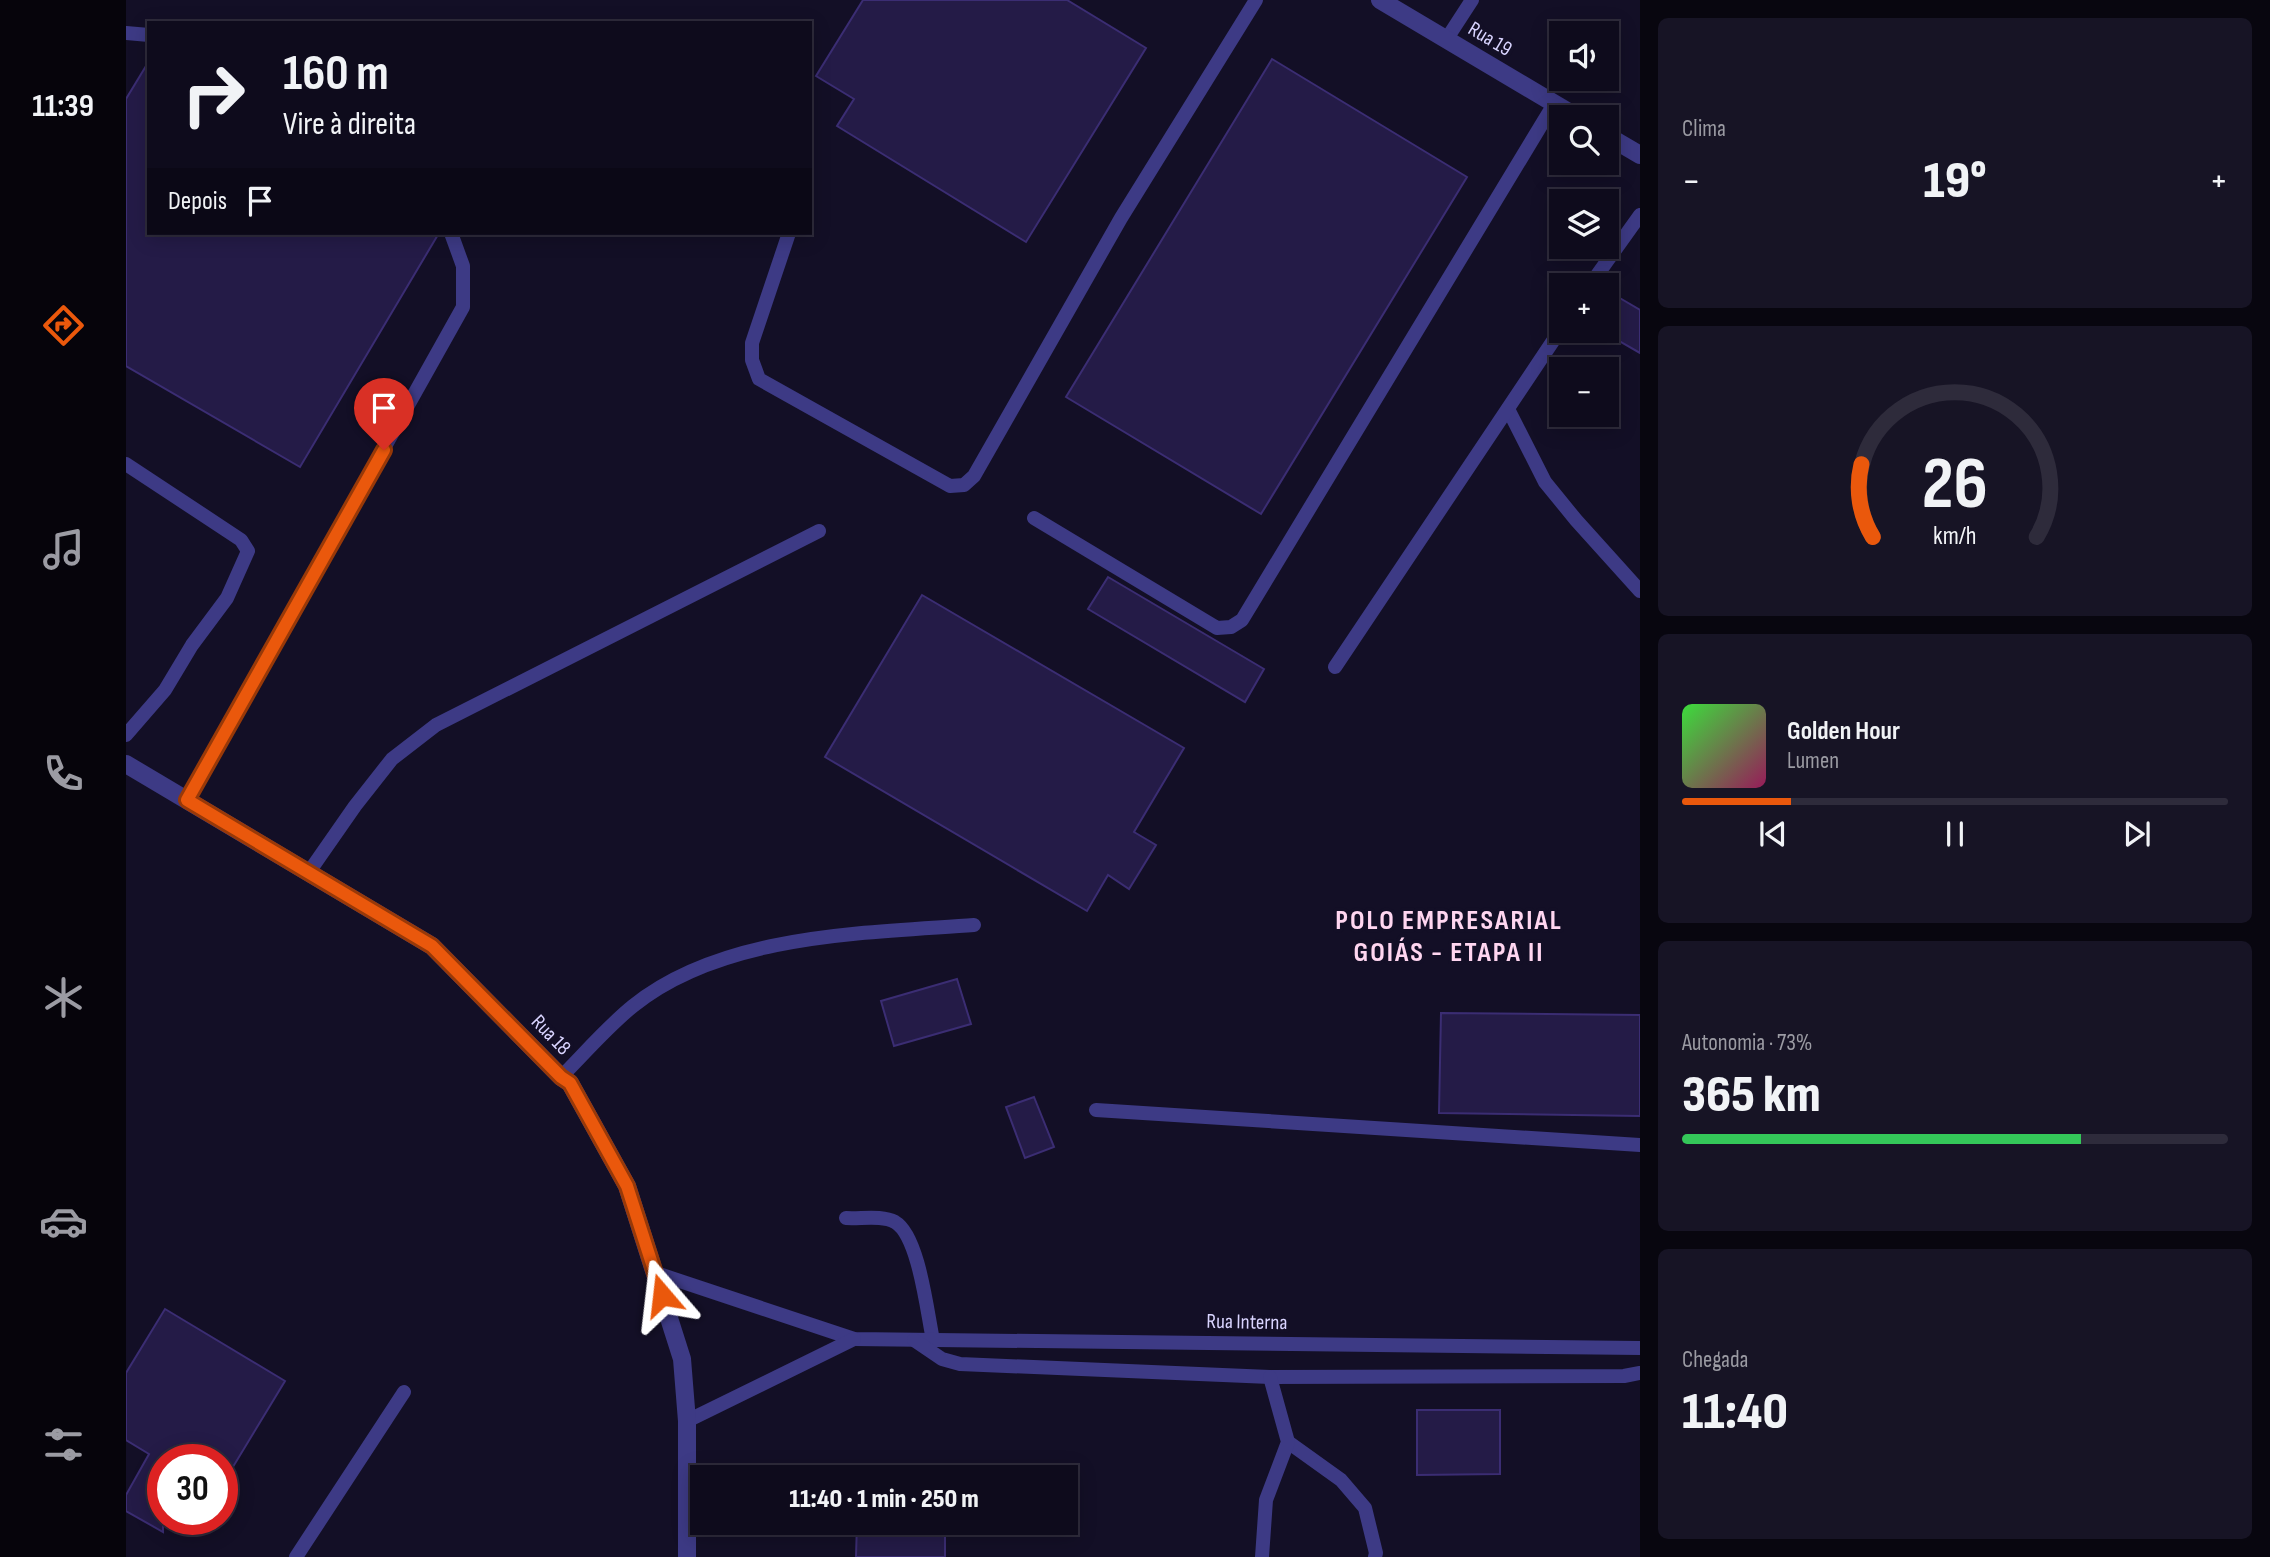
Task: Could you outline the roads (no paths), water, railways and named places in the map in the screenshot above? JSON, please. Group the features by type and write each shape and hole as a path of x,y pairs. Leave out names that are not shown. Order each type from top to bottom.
{"street":[{"name":"Rua 19","path":"1380,0 1554,104"},
{"path":"1619,143 1640,155"},
{"name":"Rua 18","path":"126,764 432,946 570,1083 627,1186 682,1359 687,1420 688,1557"}],"lane":[{"path":"788,235 752,344 752,360 759,379 950,486 964,485 974,476 1121,218 1256,0"},
{"path":"1446,40 1472,0"},
{"path":"126,33 147,35"},
{"path":"1034,518 1217,628 1231,627 1242,620 1554,104"},
{"path":"1599,273 1640,215"},
{"path":"187,800 463,307 463,266 452,235"},
{"path":"1335,667 1552,343"},
{"path":"1508,409 1545,482 1640,591"},
{"path":"126,464 242,540 248,551 227,598 192,645 165,690 126,735"},
{"path":"309,872 392,759 436,725 819,531"},
{"path":"561,1077 633,1006 690,971 759,950 853,934 974,925"},
{"path":"1096,1110 1640,1144"},
{"path":"846,1219 887,1219 898,1224 912,1243 933,1340"},
{"name":"Rua Interna","path":"656,1273 854,1339 1640,1348"},
{"name":"Rua Interna","path":"687,1420 854,1339"},
{"path":"912,1339 942,1359 960,1364 1270,1377 1624,1376 1640,1373"},
{"path":"1262,1557 1266,1500 1288,1442 1270,1377"},
{"path":"296,1557 404,1392"},
{"path":"1288,1442 1341,1480 1365,1508 1375,1557"}],"district":[{"name":"POLO EMPRESARIAL GOIÁS - ETAPA II","path":"1449,936"}]}
